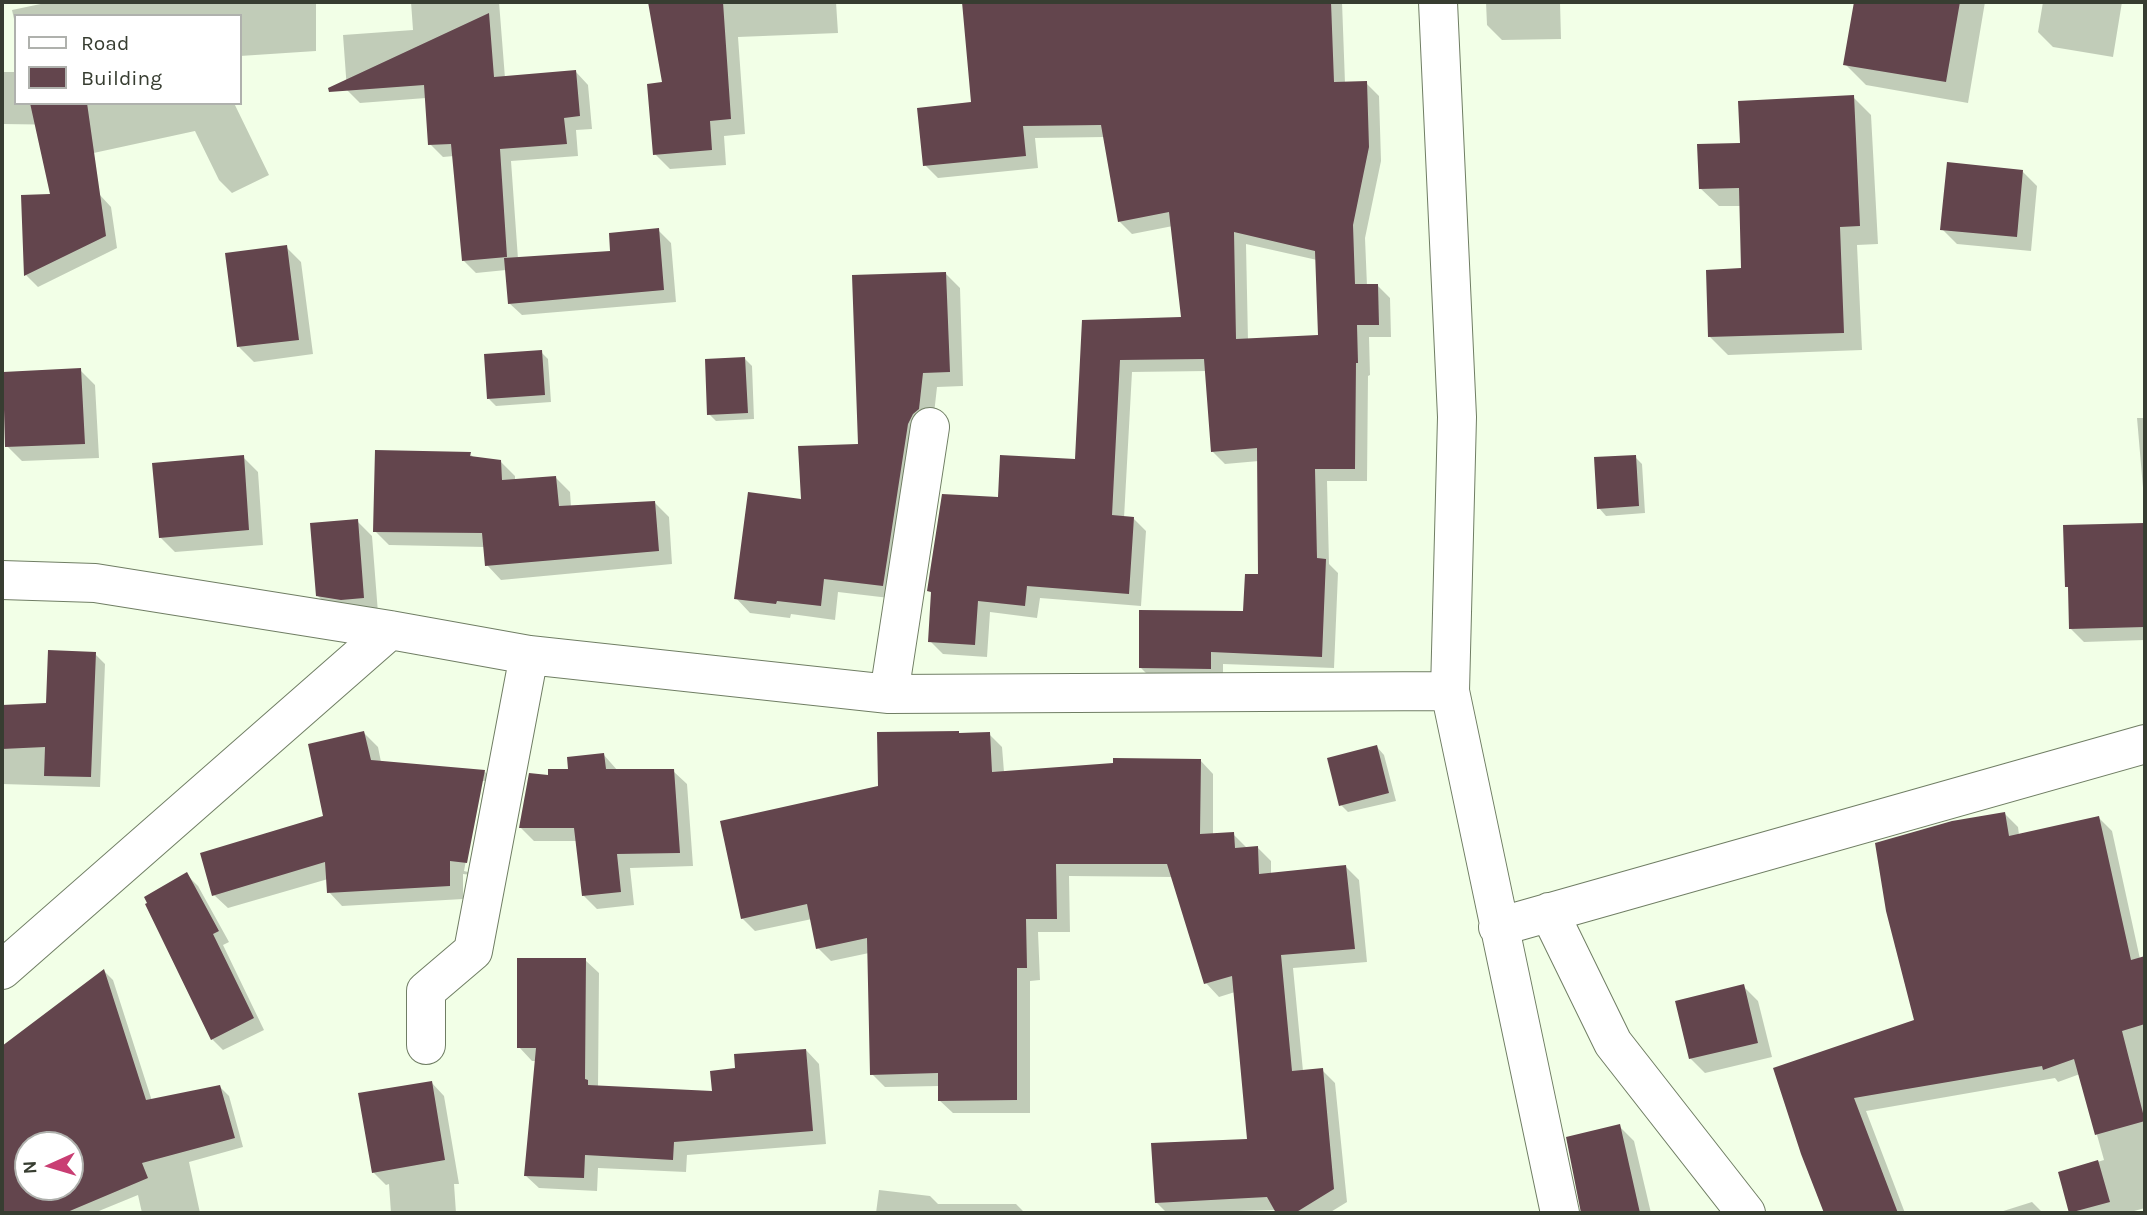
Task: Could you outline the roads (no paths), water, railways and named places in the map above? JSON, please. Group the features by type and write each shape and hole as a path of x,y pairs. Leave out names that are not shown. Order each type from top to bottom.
{"street":[{"path":"1438,2 1457,417 1450,691 1560,1213"},
{"path":"889,694 930,427"},
{"path":"2,580 95,583 529,655 889,694 1450,691"},
{"path":"2,970 390,630"},
{"path":"426,1045 426,991 472,951 529,655"},
{"path":"1498,927 2145,744"},
{"path":"1549,912 1613,1043 1746,1213"}]}
